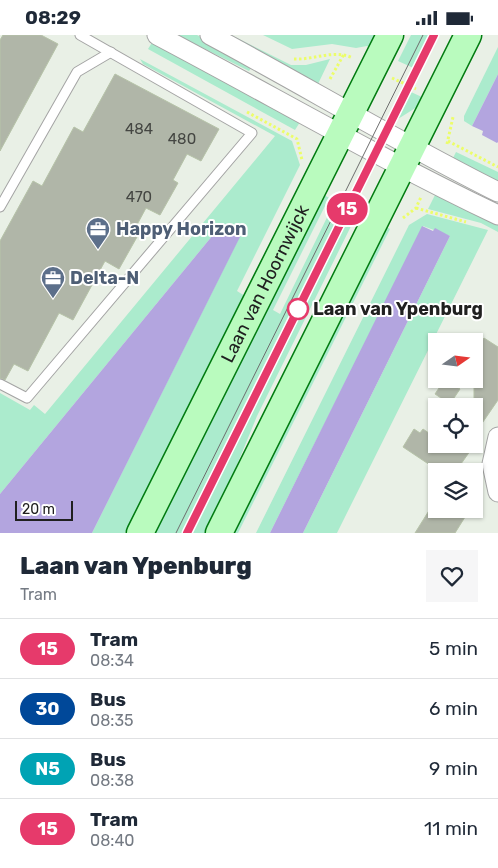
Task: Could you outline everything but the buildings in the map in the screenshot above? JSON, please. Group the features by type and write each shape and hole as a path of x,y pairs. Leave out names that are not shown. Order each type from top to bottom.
{"main road":[{"name":"Laan van Hoornwijck","path":"140,533 390,35"},
{"path":"219,533 468,35"}],"street":[{"path":"157,35 345,123 407,158 498,215"},
{"path":"210,35 321,94 345,123"},
{"path":"407,158 498,192"},
{"path":"498,437 492,464 498,491"}],"lane":[{"path":"0,383 27,398 252,133 80,35"},
{"path":"0,207 77,72 111,53"}],"path":[{"path":"289,58 306,59 344,54 436,100"},
{"path":"448,141 498,167"},
{"path":"315,184 378,217"},
{"path":"416,208 475,224"}],"green space":[{"path":"177,35 197,35 253,65 249,71"},
{"path":"221,35 231,35 291,65 306,65 330,59 318,84"},
{"path":"263,35 379,35 372,49 367,46 356,48 332,44 292,49"},
{"path":"411,35 438,35 420,71 398,61"},
{"path":"153,41 300,122 295,130 148,49"},
{"path":"498,47 498,74 472,126 464,121 464,116"},
{"path":"140,59 292,141 300,165 237,291 248,298 156,482 125,533 92,533 240,236 237,228 222,224 0,494 0,393 30,410 34,405 45,414 275,136 143,64"},
{"path":"411,92 424,98 417,107 398,119"},
{"path":"456,152 498,172 498,182 452,160"},
{"path":"436,193 498,221 498,232 481,223 428,209"},
{"path":"323,194 329,198 273,310 280,314 335,201 358,212 257,416 209,533 152,533"},
{"path":"427,214 488,230 437,333 428,333 428,350 337,533 303,533 450,236 423,226 270,533 256,533 409,225"},
{"path":"383,225 390,229 238,533 230,533"}],"shaded area":[{"path":"498,74 497,143 482,135 483,131 472,126"},
{"path":"222,224 234,226 241,235 92,533 0,533 0,494"},
{"path":"422,226 433,231 435,228 450,236 303,533 270,533"}],"tram line":[{"path":"176,533 423,35"},
{"path":"187,533 434,35"},
{"name":"15","path":"187,533 434,35"}],"place":[{"name":"Happy Horizon","path":"98,250"},
{"name":"Delta-N","path":"53,299"},
{"name":"Laan van Ypenburg","path":"298,309"}]}
